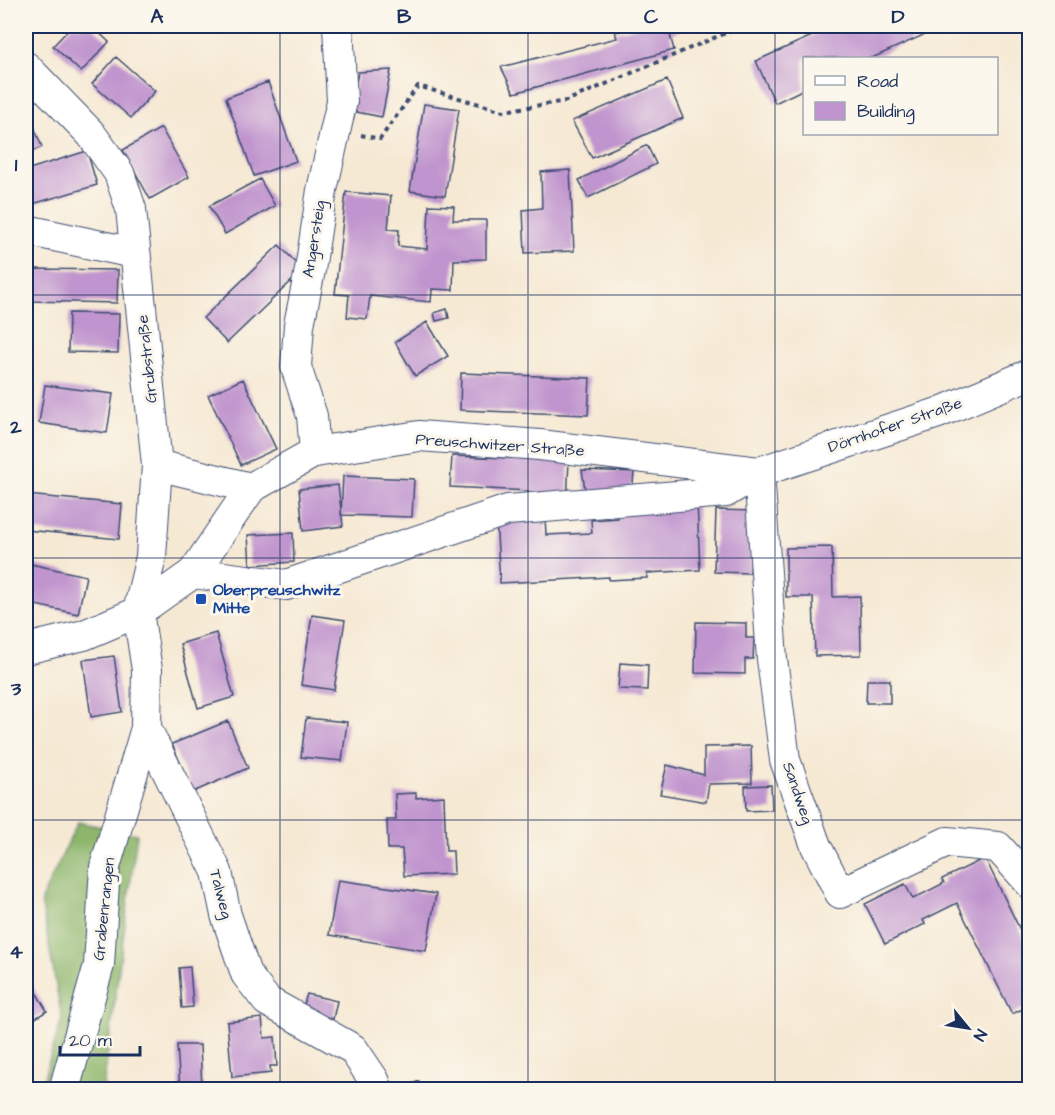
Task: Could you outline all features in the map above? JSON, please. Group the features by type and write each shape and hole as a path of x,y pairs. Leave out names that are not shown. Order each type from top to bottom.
{"street":[{"name":"Angersteig","path":"315,452 312,416 296,367 299,325 322,190 342,101 338,26"},
{"name":"Grubstraße","path":"26,67 91,134 119,173 130,209 157,465 151,557 138,612"},
{"path":"26,230 134,253"},
{"name":"Dörnhofer Straße","path":"759,472 938,413 1029,374"},
{"name":"Preuschwitzer Straße","path":"26,649 84,635 138,612 193,573 252,488 315,452 419,436 540,445 759,472"},
{"path":"157,465 252,488"},
{"path":"193,573 286,585 508,510 726,492 759,472"},
{"name":"Sandweg","path":"759,472 772,659 786,760 816,846 840,893 947,842 998,847 1029,883"},
{"name":"Talweg","path":"138,612 147,670 146,728 217,872 226,915 246,974 267,1001 353,1049 378,1089"},
{"name":"Grabenrangen","path":"64,1089 99,965 105,867 146,728"}],"path":[{"path":"336,129 380,139 418,86 503,111 567,101 742,26"}],"green space":[{"path":"78,822 137,834 103,1089 40,1090 62,1019 41,900"}],"building":[{"path":"72,26 92,26 109,42 81,72 53,46"},
{"path":"641,26 688,26 670,35 674,50 514,93 501,67 617,38 615,32"},
{"path":"834,26 922,26 926,34 874,57 803,57 803,89 775,103 756,61"},
{"path":"116,57 155,91 131,118 92,84"},
{"path":"391,70 382,117 351,111 358,72"},
{"path":"667,80 683,118 592,158 572,121"},
{"path":"268,82 296,161 254,176 226,98"},
{"path":"424,104 459,109 445,196 410,191"},
{"path":"26,107 42,147 26,154"},
{"path":"161,128 189,177 150,199 123,150"},
{"path":"647,145 656,164 588,198 579,180"},
{"path":"87,151 97,185 26,206 26,170"},
{"path":"570,170 574,251 525,253 523,210 542,208 541,172"},
{"path":"260,179 275,206 225,234 209,206"},
{"path":"346,192 391,196 388,229 399,230 398,246 427,249 429,205 454,206 453,220 486,220 486,259 454,260 453,290 432,289 431,302 370,296 367,319 347,317 349,295 335,294"},
{"path":"279,245 303,270 227,343 203,318"},
{"path":"31,269 118,270 117,303 30,301"},
{"path":"447,309 449,318 436,321 434,313"},
{"path":"69,313 119,314 118,353 68,352"},
{"path":"427,322 448,356 415,376 395,342"},
{"path":"461,373 590,378 588,415 460,410"},
{"path":"243,379 276,449 241,465 208,395"},
{"path":"45,385 113,394 107,433 39,423"},
{"path":"452,456 569,460 567,503 528,501 528,491 450,487"},
{"path":"582,470 634,472 632,494 586,496"},
{"path":"343,476 414,479 412,517 341,515"},
{"path":"338,485 343,526 303,531 299,489"},
{"path":"26,495 122,504 119,539 26,530"},
{"path":"697,501 700,570 647,573 647,578 609,580 609,577 500,583 496,519 545,516 546,535 592,533 591,520 618,518 618,512"},
{"path":"716,510 753,511 750,573 714,572"},
{"path":"293,533 294,562 250,565 248,535"},
{"path":"832,547 833,597 860,596 861,655 815,656 813,597 786,597 786,548"},
{"path":"26,563 86,576 78,614 26,603"},
{"path":"312,615 345,620 334,690 301,685"},
{"path":"696,622 746,623 746,638 754,638 753,659 745,659 745,674 695,673"},
{"path":"216,633 234,697 198,708 180,644"},
{"path":"114,656 122,712 91,717 83,660"},
{"path":"620,663 648,665 647,690 618,689"},
{"path":"867,680 890,680 890,703 866,703"},
{"path":"26,708 30,708 30,747 26,747"},
{"path":"306,718 347,722 342,761 301,757"},
{"path":"228,721 248,768 193,792 172,744"},
{"path":"751,746 752,783 709,784 706,802 660,794 667,765 704,775 704,747"},
{"path":"771,785 772,810 746,811 745,786"},
{"path":"416,793 416,798 444,796 446,851 453,851 454,874 404,876 402,849 388,849 387,820 396,820 395,794"},
{"path":"985,858 1029,948 1029,1006 1012,1014 957,903 923,920 925,924 885,944 865,904 905,884 913,899 944,883 942,879"},
{"path":"338,880 436,894 426,951 329,935"},
{"path":"190,967 193,1007 182,1008 179,968"},
{"path":"26,975 47,1011 26,1024"},
{"path":"307,994 337,1001 333,1019 302,1011"},
{"path":"262,1018 264,1038 275,1037 277,1066 270,1066 271,1073 232,1077 227,1022"},
{"path":"177,1045 200,1045 202,1089 180,1089"},
{"path":"419,1081 422,1089 401,1089"}],"place":[{"name":"Oberpreuschwitz Mitte","path":"201,599"}]}
